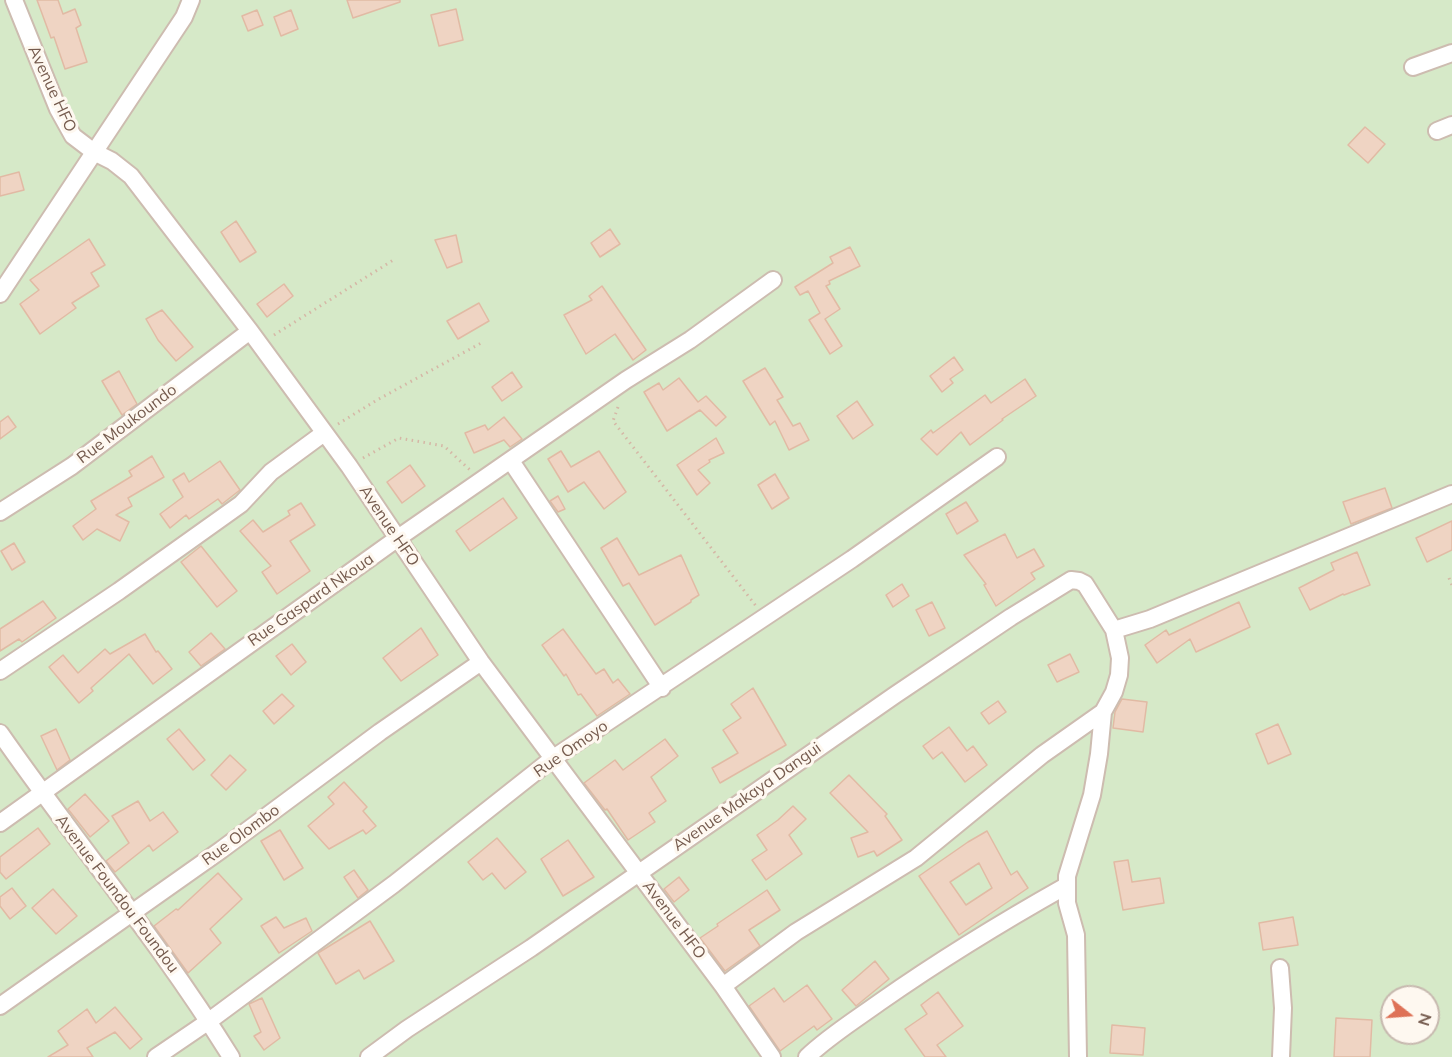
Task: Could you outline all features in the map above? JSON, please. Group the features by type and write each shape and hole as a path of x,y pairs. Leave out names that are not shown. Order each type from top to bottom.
{"street":[{"name":"Avenue HFO","path":"14,0 58,110 73,136 131,176 255,337 348,466 481,662 723,986 772,1057"},
{"path":"0,294 184,17 191,0"},
{"path":"1413,67 1452,52"},
{"name":"Rue Gaspard Nkoua","path":"0,823 398,538 626,380 690,340 773,280"},
{"name":"Rue Moukoundo","path":"0,512 72,466 255,337"},
{"path":"0,671 242,504 271,472 324,433"},
{"name":"Rue Omoyo","path":"156,1057 209,1021 394,884 552,759 662,688 997,457"},
{"path":"511,461 662,688"},
{"path":"1113,630 1150,619 1452,494"},
{"name":"Avenue Makaya Dangui","path":"369,1057 407,1029 531,948 894,695 1071,580 1085,584 1113,630 1120,658 1119,675 1114,692 1103,712"},
{"name":"Rue Olombo","path":"0,1006 283,805 380,732 481,662"},
{"path":"1078,1057 1076,935 1067,903 1066,886 1092,795 1103,712"},
{"path":"723,986 805,926 916,858 1042,755 1103,712"},
{"name":"Avenue Foundou Foundou","path":"0,733 41,792 133,911 231,1057"},
{"path":"807,1057 825,1040 898,989 988,930 1066,886"},
{"path":"1280,968 1283,1008 1281,1057"}],"path":[{"path":"255,337 395,259"},
{"path":"324,433 377,400 483,342"},
{"path":"626,380 614,421 764,617"},
{"path":"348,466 399,438 444,446 480,481"},
{"path":"1449,578 1452,585"}],"green space":[{"path":"0,0 1452,0 1452,1057 0,1057"}],"building":[{"path":"37,0 58,0 63,14 75,9 81,25 76,28 87,62 65,69 54,37 51,38"},
{"path":"347,0 400,0 400,2 353,18"},
{"path":"456,9 463,40 439,46 431,15"},
{"path":"257,10 263,25 248,31 242,16"},
{"path":"291,10 298,29 281,36 274,17"},
{"path":"1365,127 1385,144 1368,163 1348,145"},
{"path":"19,172 24,190 0,196 0,177"},
{"path":"236,221 256,252 240,262 221,232"},
{"path":"610,229 620,244 600,257 591,243"},
{"path":"456,235 462,262 447,268 435,240"},
{"path":"89,239 105,265 91,273 99,286 72,303 76,308 40,334 20,304 39,290 30,280"},
{"path":"850,247 860,266 829,281 830,284 826,286 840,309 825,319 842,346 830,354 809,320 820,313 808,291 800,295 795,287 833,263 830,257"},
{"path":"284,284 293,296 267,317 257,304"},
{"path":"602,286 646,350 633,360 615,334 586,354 564,315 592,300 589,296"},
{"path":"479,303 489,321 458,339 447,321"},
{"path":"162,310 193,347 176,361 158,340 146,319"},
{"path":"954,357 963,370 950,379 953,383 942,392 930,376"},
{"path":"765,368 783,397 777,400 793,426 800,423 809,440 789,450 775,421 770,425 743,381"},
{"path":"119,371 137,404 122,415 102,381"},
{"path":"512,372 522,387 502,401 492,387"},
{"path":"679,378 698,402 706,396 726,417 716,426 700,410 667,431 644,392 659,383 663,390"},
{"path":"1025,379 1036,396 1002,419 970,445 961,432 937,455 921,439 931,430 933,433 985,395 991,403"},
{"path":"857,401 873,425 853,439 837,416"},
{"path":"8,416 16,427 0,439 0,422"},
{"path":"504,417 522,439 510,447 504,440 474,453 465,433 485,425 488,430"},
{"path":"716,438 724,453 709,460 710,462 698,470 710,483 697,495 677,465"},
{"path":"561,451 571,467 599,451 626,492 604,509 584,482 568,492 548,459"},
{"path":"152,456 164,477 128,498 132,506 116,515 129,522 120,541 97,529 83,540 73,526 96,509 91,501 132,476 129,471"},
{"path":"220,461 240,490 222,504 218,499 189,519 186,515 170,528 160,514 183,497 173,480 184,473 189,482"},
{"path":"410,465 425,486 402,503 387,482"},
{"path":"775,474 789,498 772,509 758,485"},
{"path":"1385,488 1392,508 1351,524 1343,502"},
{"path":"558,496 565,509 558,512 550,501"},
{"path":"503,498 517,518 470,551 456,531"},
{"path":"966,502 978,521 957,534 946,514"},
{"path":"301,503 315,525 290,541 310,571 277,594 262,572 271,566 240,531 253,520 263,532 290,515 288,511"},
{"path":"1452,521 1452,550 1427,562 1416,538"},
{"path":"1005,534 1017,558 1034,549 1044,566 1031,573 1035,579 996,606 984,585 986,584 964,555"},
{"path":"617,538 639,575 681,555 699,595 655,625 629,583 623,586 601,548"},
{"path":"14,543 25,562 12,570 1,551"},
{"path":"201,546 237,591 217,607 181,562"},
{"path":"1357,552 1370,585 1343,594 1310,610 1299,588 1334,570 1331,563"},
{"path":"902,584 909,596 893,607 886,595"},
{"path":"43,601 56,618 22,642 19,639 0,651 0,629"},
{"path":"932,602 945,628 929,636 916,610"},
{"path":"1239,602 1250,627 1196,652 1190,639 1157,663 1145,645 1166,630 1169,635"},
{"path":"421,628 438,655 401,681 383,658"},
{"path":"563,629 596,674 604,669 613,683 618,679 630,694 597,716 581,694 578,695 566,674 564,676 542,645"},
{"path":"211,633 225,649 201,666 189,652"},
{"path":"145,634 156,652 158,651 172,669 153,684 129,654 91,688 93,691 79,703 49,667 63,655 78,673 105,649 110,654"},
{"path":"292,644 306,662 291,675 276,656"},
{"path":"1070,654 1079,672 1057,682 1048,665"},
{"path":"753,688 786,745 720,783 712,768 738,753 723,730 741,718 731,704"},
{"path":"282,694 294,706 274,724 263,711"},
{"path":"1122,699 1147,702 1143,732 1113,728 1115,712"},
{"path":"998,701 1006,712 989,724 981,713"},
{"path":"1278,724 1291,754 1268,764 1256,734"},
{"path":"949,727 967,751 973,746 987,765 965,782 942,752 933,759 923,746"},
{"path":"56,729 70,760 57,770 41,736"},
{"path":"179,729 205,760 193,770 167,739"},
{"path":"665,739 678,756 651,777 666,801 649,813 655,822 628,840 607,809 605,810 584,783 615,760 623,770"},
{"path":"230,755 246,770 226,790 211,775"},
{"path":"849,775 887,814 885,816 902,840 877,856 874,851 858,857 851,838 868,832 830,793"},
{"path":"344,782 367,807 363,811 376,826 366,834 363,830 329,849 308,826 334,804 328,797"},
{"path":"85,794 109,821 90,837 68,809"},
{"path":"138,801 150,821 163,812 178,832 153,851 149,845 115,872 106,861 129,843 112,816"},
{"path":"793,806 806,819 789,835 802,854 766,880 752,860 767,850 757,835"},
{"path":"38,828 50,844 6,879 0,872 0,857"},
{"path":"280,830 303,868 284,880 261,841"},
{"path":"987,831 1011,875 1017,871 1028,888 959,935 919,876","holes":["979,863 992,888 966,905 950,882"]},
{"path":"497,838 526,872 505,889 492,873 483,880 468,862"},
{"path":"568,840 594,877 563,896 541,859"},
{"path":"1128,860 1132,882 1160,878 1164,903 1123,910 1114,862"},
{"path":"354,870 368,890 358,898 344,877"},
{"path":"218,873 242,899 210,929 221,943 188,973 154,926 176,909 178,910"},
{"path":"679,877 689,890 674,902 664,889"},
{"path":"12,888 26,906 10,919 0,906 0,897"},
{"path":"53,889 77,916 56,934 32,908"},
{"path":"767,890 780,910 749,930 760,946 725,971 700,938"},
{"path":"276,917 284,928 306,918 312,931 279,953 261,926"},
{"path":"1293,917 1298,945 1263,950 1259,923"},
{"path":"370,921 394,961 364,979 359,970 336,984 318,953"},
{"path":"875,961 889,979 856,1006 842,990"},
{"path":"807,985 832,1019 817,1030 814,1026 780,1051 749,1006 774,988 784,1002"},
{"path":"938,992 963,1026 937,1045 946,1057 925,1057 905,1029 927,1014 921,1005"},
{"path":"262,998 280,1038 264,1050 254,1036 261,1032 249,1004"},
{"path":"115,1007 142,1039 130,1049 115,1032 87,1048 93,1057 48,1057 68,1045 58,1031 87,1009 96,1023"},
{"path":"1336,1018 1372,1020 1370,1057 1334,1057"},
{"path":"1112,1025 1145,1028 1143,1055 1110,1053"}]}
